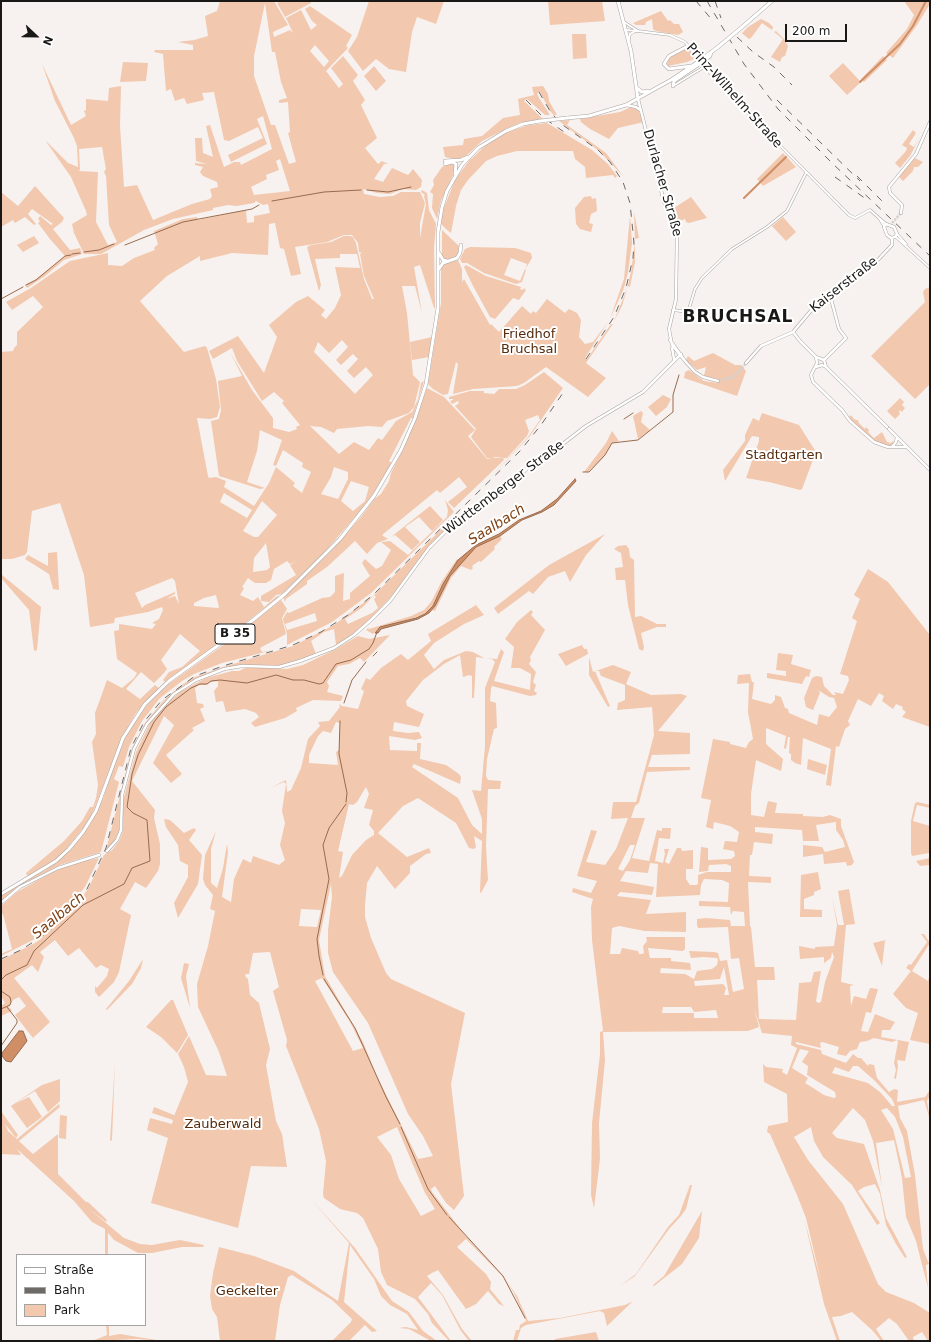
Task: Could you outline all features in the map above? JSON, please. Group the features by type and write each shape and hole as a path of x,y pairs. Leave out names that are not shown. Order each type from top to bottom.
{"main road":[{"path":"618,1 626,30 638,99"},
{"name":"B 35","path":"1,894 56,861 69,849 83,832 96,810 123,738 145,704 169,681 254,620 281,597 340,539 374,496 401,450 415,418 426,384 436,324 438,232 442,207 454,177 470,156 478,148 497,135 515,127 540,121 589,116 626,105 638,99 698,63 772,1"},
{"path":"688,46 669,56 664,64 669,69 691,66"},
{"path":"673,86 674,81 698,63"},
{"path":"636,84 642,92 652,90"},
{"name":"Durlacher Straße","path":"638,99 664,202 675,225 678,237 677,292 669,325 670,340 680,355"},
{"path":"626,105 637,108 642,114"},
{"path":"901,213 902,205 890,193 889,189 918,149 930,122"},
{"path":"454,177 456,164 452,162 445,162 461,160 470,156"},
{"path":"891,224 895,236 886,234 885,225 891,224"},
{"name":"Kaiserstraße","path":"793,332 814,307 874,264 892,246 895,236"},
{"path":"438,271 443,262 457,258 460,253 461,245"},
{"path":"438,251 441,257 447,261"},
{"path":"824,360 846,338 839,329 830,295"},
{"path":"746,364 761,346 793,332 816,357 824,360"},
{"path":"670,340 683,361 703,377 718,381"},
{"path":"672,345 673,361"},
{"name":"Württemberger Straße","path":"107,851 117,840 121,830 122,795 134,749 147,724 155,713 174,694 196,680 224,669 242,666 280,666 300,661 334,648 354,635 390,601 429,548 455,522 506,488 532,463 564,443 586,426 643,392 659,378 680,355"},
{"path":"816,357 815,368 811,375 813,382 842,410 850,421 874,442 892,447 907,447"},
{"path":"824,360 826,367 930,470"},
{"path":"815,368 822,365 826,367"},
{"path":"892,447 896,442 897,437"},
{"path":"1,904 20,887 58,868 99,855"}],"street":[{"name":"Prinz-Wilhelm-Straße","path":"624,22 638,31"},
{"path":"626,30 633,28"},
{"name":"Prinz-Wilhelm-Straße","path":"626,30 670,35 682,40 704,67 845,212 854,218 870,210 879,217 885,225"},
{"path":"628,40 630,34 635,31"},
{"path":"673,86 704,67"},
{"path":"673,310 686,314 689,311 695,289 702,278 732,249 772,224 790,207 806,173"},
{"path":"895,236 907,245 930,268"}],"green space":[{"path":"220,1 274,1 288,25 273,32 274,37 290,30 293,33 286,18 301,10 311,30 317,25 312,21 305,9 310,6 352,35 346,46 348,48 326,71 339,88 343,84 331,68 343,56 358,75 353,81 365,100 361,105 377,138 365,148 378,164 382,161 388,164 384,164 374,179 383,182 392,168 408,175 413,169 422,180 421,187 416,190 403,189 390,194 377,193 363,189 364,194 380,197 393,196 401,192 420,192 425,203 420,223 420,238 426,204 425,195 421,192 422,190 427,193 429,210 436,224 434,248 435,308 420,265 414,267 422,313 415,286 402,286 407,313 413,375 420,382 414,407 409,413 387,421 382,427 368,426 337,429 334,433 321,427 310,426 339,454 354,442 369,450 378,438 382,440 396,421 412,412 418,399 421,383 424,381 413,418 411,418 389,461 392,463 368,502 323,554 282,594 276,595 269,602 261,601 261,596 296,575 290,565 296,561 290,564 287,561 274,569 271,580 266,583 255,583 248,578 242,587 244,588 240,595 253,601 258,597 264,607 255,615 277,596 279,597 216,646 165,682 163,680 169,672 182,667 200,651 180,634 161,660 167,669 163,674 154,683 141,672 126,689 140,699 155,685 159,688 136,713 121,739 90,820 63,853 50,864 28,877 26,873 64,841 82,821 90,807 93,807 98,785 92,742 96,734 95,713 107,680 122,688 134,678 137,673 117,659 114,631 119,630 119,624 152,629 156,624 152,623 159,619 163,610 162,607 148,612 115,618 114,623 90,627 84,575 60,503 32,511 27,552 25,555 12,559 1,559 1,352 13,351 17,345 17,332 43,307 33,296 12,310 6,302 31,288 70,261 108,253 108,265 122,266 134,258 155,250 154,248 158,244 154,231 183,219 197,217 198,220 246,210 247,223 254,222 254,216 270,213 268,204 263,205 256,201 254,203 237,206 228,205 213,208 213,210 173,219 144,230 101,254 84,254 74,233 72,224 87,215 86,211 71,177 45,140 68,163 78,167 77,146 55,101 42,64 71,125 86,116 84,111 86,110 86,99 108,101 109,88 121,86 120,126 124,187 137,185 153,220 192,204 210,199 212,196 210,189 218,187 217,182 203,176 200,172 203,167 195,165 195,163 207,164 196,161 195,138 202,138 203,153 213,157 206,126 210,125 224,167 234,162 240,162 241,165 272,149 263,116 257,119 267,144 231,162 228,155 263,138 258,127 229,141 224,140 214,92 202,93 204,100 187,104 184,98 175,101 171,89 166,91 163,54 154,52 155,50 193,50 193,45 178,42 208,36 205,16 217,11","holes":["265,3 272,52 275,52 281,82 287,98 279,100 279,103 288,102 290,132 288,133 296,162 289,164 275,125 271,125 254,76 254,56","315,45 329,61 324,67 310,51","102,147 106,169 104,172 106,176 109,225 117,242 108,245 96,222 98,172 78,171 80,170 79,149","280,159 290,191 254,195 251,187 267,179 266,175 279,170 276,161","275,223 280,248 284,249 291,276 301,274 295,247 327,242 344,235 352,235 358,243 359,252 362,253 360,254 364,276 374,299 372,299 364,279 356,243 353,237 344,236 331,242 311,245 307,247 319,291 321,285 315,259 340,258 340,254 357,254 360,268 335,267 341,295 335,308 326,319 321,315 325,310 308,296 296,302 269,325 277,337 264,373 238,336 209,351 213,359 232,348 237,361 262,401 274,392 284,401 282,403 300,425 296,427 297,429 289,432 273,428 273,418 252,390 230,352 242,376 218,381 221,410 219,419 211,421 219,476 260,489 265,488 247,482 257,451 260,430 282,440 273,465 276,466 283,450 303,463 302,467 311,472 302,493 293,486 295,483 276,467 269,483 254,506 224,487 226,481 216,477 209,478 208,476 197,418 210,419 217,417 220,407 216,379 207,348 205,346 184,352 140,301 167,276 200,256 200,261 232,253 268,255 269,224","342,340 348,347 336,360 341,365 353,354 358,359 347,371 354,378 366,367 373,375 355,394 314,352 318,342 329,353","334,467 348,472 348,479 338,499 321,494 331,477","351,481 369,487 365,501 353,511 341,501","224,493 252,510 247,518 220,502","262,501 277,515 258,537 254,537 243,531","266,543 270,567 267,570 253,572 254,558","172,578 175,581 179,604 175,596 166,599 175,594 175,592 145,605 142,608 135,593","216,595 219,607 194,606 194,603 204,598"]},
{"path":"282,1 310,1 311,3 285,17 277,3"},
{"path":"369,1 444,1 436,24 417,17 412,32 406,72 389,69 376,59 363,71 348,51 357,37"},
{"path":"548,1 602,1 605,21 550,25"},
{"path":"904,1 930,1 930,4 893,58 886,53 907,29 914,15"},
{"path":"661,11 668,21 670,20 674,24 679,24 683,32 678,35 656,31 653,29 652,19 646,22 645,25 636,25 633,23"},
{"path":"761,19 773,27 772,30 762,23 749,39 742,33 748,27"},
{"path":"776,31 785,40 788,46 785,56 782,57 780,62 771,57 783,39 774,32"},
{"path":"572,34 586,34 587,58 573,59"},
{"path":"688,48 696,58 687,62 668,66 667,62 669,58"},
{"path":"883,56 887,60 864,82 861,79"},
{"path":"123,62 148,63 146,81 120,82"},
{"path":"843,63 861,82 847,95 829,76"},
{"path":"374,66 386,81 376,91 364,76"},
{"path":"543,86 557,115 554,115 550,111 540,92 537,93 550,115 545,115 527,99 524,101 543,119 520,123 502,131 482,141 464,158 459,160 445,157 443,147 463,145 464,139 482,136 503,118 520,115 518,99 534,95 532,87"},
{"path":"631,107 638,110 644,122 618,128 609,139 590,129 581,122 580,119 620,112"},
{"path":"570,120 567,125 606,153 623,176 599,151 559,121"},
{"path":"547,123 592,150 608,164 617,176 615,178 613,175 586,178 585,167 575,159 573,151 517,151 497,156 486,161 468,180 461,190 456,206 451,233 441,224 443,210 455,180 469,161 486,145 509,131 529,125"},
{"path":"913,130 916,133 909,144 914,147 920,137 910,156 900,168 895,163 906,151 907,148 902,145"},
{"path":"783,153 796,167 763,186 757,179"},
{"path":"915,158 923,162 918,167 914,167 913,171 903,181 899,177"},
{"path":"451,163 455,165 454,173 441,201 437,219 432,208 433,194 430,192 434,185 433,180 442,167"},
{"path":"35,186 64,218 62,222 53,229 70,250 80,248 82,254 64,260 45,276 27,288 25,285 36,279 65,256 38,223 40,221 38,219 40,216 51,225 53,224 32,209 28,214 36,224 34,225 25,217 15,223 13,220 1,227 1,192 18,206"},
{"path":"591,196 592,199 596,198 597,211 591,214 589,223 593,224 591,232 580,229 576,224 575,208 584,197"},
{"path":"691,197 707,218 689,223 686,222 685,219 677,222 671,210"},
{"path":"634,212 639,238 635,239 635,243"},
{"path":"630,216 632,243 628,272 624,288 610,319 624,279"},
{"path":"783,217 796,232 786,241 772,226"},
{"path":"442,230 459,246 458,254 452,259 444,259 442,257"},
{"path":"34,236 39,243 23,252 17,245"},
{"path":"635,243 635,262 630,287 628,286 622,306 614,321 627,289"},
{"path":"470,247 515,248 531,253 532,258 526,268 527,264 511,258 504,275 520,281 525,269 526,270 522,282 516,284 484,273 467,263 462,263 460,259 465,249"},
{"name":"Friedhof Bruchsal","path":"458,260 462,269 462,282 464,279 490,325 491,324 499,332 522,306 531,314 533,311 536,313 547,299 565,313 569,309 577,313 581,320 579,337 585,344 593,342 608,322 585,358 587,359 611,324 613,324 586,363 606,378 588,397 546,367 524,383 517,386 473,389 453,394 458,364 456,362 448,394 443,395 433,389 428,384 441,303 441,267 444,264"},
{"path":"466,265 486,276 521,287 520,289 523,290 524,288 526,290 519,300 513,298 495,319 490,317 464,267"},
{"path":"930,287 930,384 915,399 871,356 925,302 923,292 925,289"},
{"path":"432,337 429,357 412,360 410,342"},
{"path":"713,353 735,365 741,365 746,371 737,396 684,378 685,372 689,370 704,381 718,383 718,379 704,376 706,367 697,370 686,360 688,356 694,361"},
{"path":"544,372 563,388 530,436 487,481 528,437 540,420 538,415 525,420 529,431 527,436 507,458 487,458 471,437 476,429 455,406 459,403 458,401 452,404 450,401 453,399 449,399 449,397 470,391 484,391 484,393 494,394 499,389 516,389 525,385"},
{"path":"427,388 444,397 475,430 468,436 487,459 496,457 503,458 504,460 454,508 448,502 467,487 459,477 440,493 437,490 382,535 388,539 377,543 367,554 355,541 327,567 307,581 307,584 286,599 285,602 283,597 328,554 361,517 374,499 381,494 389,481 391,473 406,443"},
{"path":"663,395 671,399 667,407 656,416 648,407"},
{"path":"900,398 904,402 902,405 905,408 902,412 900,410 900,414 895,419 887,411"},
{"path":"641,411 643,413 641,422 650,430 638,439 633,416"},
{"name":"Stadtgarten","path":"762,413 799,425 816,452 802,489 800,490 746,478 759,441 759,437 752,436 725,481 723,470 745,441 745,435 753,418 759,421"},
{"path":"851,415 854,419 859,421 858,422 865,429 866,427 869,430 868,432 874,438 882,432 887,442 891,443 893,441 895,444 888,447 873,440 852,421 849,417"},
{"path":"612,431 619,441 612,443 603,458 588,472 584,472 606,443"},
{"path":"445,500 454,512 371,593 332,622 287,645 287,634 283,619 287,612 289,613 322,598 330,597 335,592 335,576 344,573 343,601 350,599 350,593 370,576 362,563 365,559 376,569 382,566 391,550 381,542 390,541 408,555 447,517 448,510","holes":["315,613 317,621 287,630 285,624"]},
{"path":"430,506 443,520 432,531 419,517 405,527 420,542 412,550 395,535 391,537"},
{"path":"457,514 458,518 428,547 391,597 361,628 343,641 336,645 334,629 324,632 311,641 316,654 280,666 239,665 214,671 184,685 164,702 146,723 133,748 120,803 119,831 114,842 106,850 132,748 145,723 163,701 183,684 195,677 293,646 334,625 374,595","holes":["374,595 376,597 374,599 378,608 372,613 348,624 345,619 363,607"]},
{"path":"605,534 586,555 570,582 565,571 548,577 533,594 529,591 498,614 494,608 549,565"},
{"path":"500,536 502,539 494,547 495,549 481,562 479,561 472,566 473,568 471,570 461,566 451,578 435,611 432,610 450,576 461,561 476,547"},
{"path":"626,545 629,549 630,557 634,560 635,617 641,616 657,624 666,624 666,627 657,627 641,633 644,647 643,651 639,649 628,605 625,580 616,580 615,568 623,567 621,553 614,549 618,546"},
{"path":"57,552 59,590 53,589 49,574 25,559 28,555 48,566 48,553"},
{"path":"457,559 458,560 443,584 433,606 425,614 377,630 373,634 366,630 368,628 369,629 411,616 424,610 431,602 442,581"},
{"path":"868,569 888,582 930,635 930,727 902,717 906,712 902,709 903,707 896,704 893,709 882,701 884,696 879,693 871,706 858,699 848,721 850,725 845,729 839,747 836,746 831,786 826,785 831,749 803,738 801,765 791,760 791,754 789,753 790,737 788,737 786,749 784,748 786,736 766,728 766,744 783,759 781,771 756,760 751,794 751,815 764,817 768,801 777,803 775,813 803,814 803,816 823,817 830,815 841,819 841,826 854,862 852,865 847,866 846,862 824,864 823,854 803,857 803,845 822,847 825,852 845,847 843,840 836,830 836,822 816,825 819,841 803,841 802,830 755,827 755,832 773,834 772,844 754,842 752,855 750,855 749,876 771,877 771,883 748,882 750,926 755,967 774,967 775,980 757,980 759,1019 796,1020 799,983 811,982 814,972 821,971 816,1001 818,1003 821,1002 825,982 834,957 832,952 831,958 824,963 824,957 800,959 799,946 815,949 815,947 834,946 837,925 832,897 838,925 844,925 838,891 849,889 855,924 846,925 841,982 854,985 850,986 851,1006 854,996 866,999 870,988 878,989 871,1013 866,1012 861,1031 868,1032 875,1014 895,1022 890,1030 882,1030 881,1037 909,1042 905,1061 897,1060 898,1066 896,1079 894,1078 896,1070 894,1063 898,1042 897,1040 892,1042 874,1038 860,1042 857,1049 850,1051 846,1056 837,1054 839,1047 822,1042 820,1043 821,1048 796,1042 796,1044 821,1050 822,1054 846,1063 853,1054 858,1058 861,1058 868,1066 869,1064 874,1065 877,1078 889,1092 894,1089 898,1090 897,1102 925,1097 930,1090 930,1096 927,1101 930,1120 924,1100 898,1106 900,1118 907,1131 915,1175 923,1249 929,1264 926,1265 928,1288 916,1241 906,1217 902,1178 894,1140 876,1143 882,1187 873,1141 865,1120 853,1108 832,1133 837,1138 864,1144 880,1190 886,1218 907,1257 905,1258 886,1225 880,1194 875,1184 864,1187 858,1191 880,1223 877,1225 852,1185 823,1157 814,1141 811,1127 794,1137 808,1160 843,1204 878,1284 886,1292 914,1303 930,1313 930,1341 928,1341 922,1332 913,1337 914,1341 909,1341 897,1324 889,1318 876,1329 884,1341 881,1341 873,1331 852,1312 841,1316 832,1317 840,1341 837,1341 824,1304 804,1218 822,1285 806,1218 770,1134 767,1132 768,1126 788,1122 787,1094 764,1082 763,1064 766,1067 783,1069 782,1072 787,1075 797,1048 791,1045 792,1036 762,1033 754,1008 759,1027 748,1031 603,1032 605,1060 599,1123 600,1159 594,1208 591,1195 592,1123 600,1054 600,1032 603,1031 592,940 591,907 593,899 572,892 573,888 591,893 597,881 577,876 591,830 597,831 586,862 605,865 616,849 628,818 611,819 613,802 636,802 654,735 652,707 617,710 618,703 625,700 625,685 601,676 599,671 596,671 613,665 631,672 626,684 651,695 681,694 687,696 658,731 690,733 690,754 652,755 648,767 690,767 690,770 647,772 639,803 635,806 631,818 645,818 632,858 649,861 657,830 662,831 662,828 671,828 670,839 659,838 655,861 663,863 665,854 664,849 669,849 665,862 669,864 677,848 681,848 682,851 693,850 693,869 686,869 686,879 690,885 696,885 698,884 698,875 707,872 731,872 731,866 726,864 709,865 708,871 699,872 701,847 708,848 708,860 731,859 735,856 734,851 723,849 725,841 737,842 739,832 730,826 714,822 713,829 706,827 711,800 701,798 713,739 730,742 730,744 746,748 749,742 753,739 748,712 749,683 737,684 738,675 750,674 752,682 754,682 752,699 771,704 775,700 775,695 781,697 785,708 788,709 789,713 817,725 819,714 829,717 837,707 834,698 829,697 818,690 820,693 813,710 806,707 804,698 812,678 816,676 822,677 824,686 833,695 836,695 834,692 843,694 849,680 848,676 840,674 857,621 852,618 860,599 854,595","holes":["630,845 635,845 630,860 623,871 618,869","650,863 658,864 656,897 700,895 701,885 704,879 722,880 729,883 728,902 699,901 699,906 730,907 731,915 733,911 744,912 745,926 731,926 730,920 706,918 697,919 697,925 698,928 728,927 731,959 739,958 744,989 733,992 727,960 720,961 718,953 714,952 689,951 691,958 717,958 718,960 717,965 712,969 697,971 694,979 685,974 660,973 661,968 691,970 690,963 671,961 671,958 650,958 648,948 683,951 685,949 685,937 646,937 647,941 643,946 644,953 642,954 639,954 638,951 622,948 620,954 610,954 612,928 619,926 645,931 686,932 686,912 646,914 651,900 617,896 620,892 652,895 654,887 620,881 626,871 648,873","724,967 729,995 724,995 726,988 723,984 695,986 694,981 720,979","663,1007 691,1007 694,1012 716,1010 718,1018 694,1018 694,1013 662,1013","800,1049 809,1051 802,1062 808,1066 807,1075 835,1092 836,1097 834,1098 824,1095 805,1083 808,1078 792,1068","853,1066 858,1066 892,1099 895,1106 892,1106 881,1093 868,1083 832,1073 835,1067 849,1072","887,1108 895,1117 903,1137 911,1177 905,1178 893,1129 881,1110"]},
{"path":"2,575 41,607 37,650 34,651 29,610 1,578"},
{"path":"281,600 287,609 282,618 286,634 260,648 262,652 273,650 222,663 194,674 182,681 160,698 142,721 129,747 123,767 119,766 114,779 119,782 101,852 60,865 15,889 1,902 1,896 45,870 68,852 90,825 103,799 119,750 130,728 146,706 170,683 229,641"},
{"name":"Zauberwald","path":"476,605 484,615 464,624 434,643 424,655 434,669 444,660 466,651 473,652 484,658 497,659 501,649 504,652 494,681 530,690 531,674 520,668 511,668 514,647 505,639 517,622 531,610 533,612 531,615 545,630 530,657 531,660 529,664 536,672 533,682 536,685 534,691 537,693 536,695 530,696 492,686 491,689 490,701 496,703 497,728 494,729 487,759 486,776 488,780 501,781 500,789 488,789 486,847 488,880 481,893 482,841 474,836 476,847 474,849 469,848 456,823 418,798 403,806 378,833 407,857 429,848 431,853 426,854 410,866 410,873 395,889 377,866 367,883 365,917 371,938 386,973 391,979 465,1013 451,1084 464,1196 454,1210 446,1203 435,1186 431,1189 465,1235 503,1276 517,1296 528,1321 560,1318 625,1305 633,1301 607,1326 604,1313 600,1311 526,1325 521,1328 517,1341 513,1341 516,1330 519,1330 520,1325 526,1321 514,1293 504,1278 466,1239 457,1247 486,1274 491,1282 490,1289 504,1306 499,1304 488,1291 476,1304 466,1309 438,1270 427,1276 443,1295 462,1329 472,1341 469,1341 461,1331 442,1295 431,1283 418,1297 451,1341 449,1341 432,1323 428,1314 415,1299 387,1285 381,1272 378,1249 363,1218 357,1213 340,1209 324,1198 323,1194 326,1161 319,1129 286,1046 287,1040 273,991 279,987 270,952 253,953 249,974 246,974 245,976 248,979 250,995 259,1003 270,1049 266,1065 276,1121 282,1134 287,1167 251,1166 238,1228 151,1203 168,1138 147,1130 150,1118 172,1124 173,1120 152,1113 154,1107 174,1116 188,1082 184,1067 178,1054 189,1036 206,1075 227,1076 219,1052 198,1007 197,984 208,946 215,911 210,909 213,895 205,885 203,879 205,855 216,831 211,849 211,883 217,888 223,868 227,844 228,852 222,897 231,902 234,879 243,859 251,863 253,856 279,865 285,860 280,845 285,823 282,811 286,784 284,782 270,788 286,780 287,792 291,790 301,768 308,739 320,726 318,722 329,721 340,707 339,704 358,709 364,691 361,689 366,678 370,680 381,668 401,654 408,660 431,641 428,634","holes":["460,655 463,677 469,675 472,676 472,698 474,698 476,657 492,659 495,662 485,688 485,746 481,791 472,790 482,819 482,834 472,825 458,798 412,767 414,764 460,784 461,777 459,774 446,765 420,759 421,743 417,743 417,751 390,750 389,736 415,740 422,738 419,732 408,733 393,731 394,722 419,727 424,714 407,706 406,701 423,680 444,664","336,722 340,723 339,750 336,752 338,765 309,763 309,755 318,736 323,731 331,733","366,787 369,794 364,808 373,810 369,825 374,831 374,835 366,840 352,855 342,876 339,878 343,852 338,851 349,804 353,805 357,802","331,884 332,897 328,930 328,953 333,972 368,1023 408,1114 423,1136 433,1156 418,1159 376,1074 363,1042 325,976 319,940","301,909 321,910 317,927 299,926","322,978 350,1022 363,1048 353,1051 315,981","397,1127 425,1193 435,1209 421,1216 399,1179 391,1155 377,1137"]},
{"path":"390,635 364,662 360,658 349,664 338,666 327,682 329,686 327,692 343,696 341,701 313,700 296,708 297,711 285,718 255,727 251,723 259,717 256,713 245,709 226,712 223,701 216,702 214,691 218,686 218,681 211,682 206,685 199,685 195,688 197,703 203,704 204,707 200,709 205,721 192,728 194,730 166,755 182,774 171,783 153,763 174,725 164,716 132,781 155,810 154,818 160,844 160,864 158,871 146,888 135,882 120,909 131,915 119,972 114,982 99,997 95,992 95,986 97,988 107,976 109,969 101,965 96,968 79,948 68,956 55,940 40,952 44,957 38,972 32,965 14,978 50,1022 33,1038 15,1015 26,1006 19,997 13,1000 9,1007 12,1011 1,1016 1,1006 5,1003 1,996 1,960 35,943 69,914 88,889 104,855 112,850 119,841 123,831 123,801 136,752 150,723 168,702 180,692 206,678 232,671 239,671 247,667 287,669 303,665 336,649 358,636 369,639"},
{"path":"582,645 584,649 587,649 588,654 566,666 558,654"},
{"path":"778,653 793,655 791,664 811,670 809,677 806,676 802,684 767,678 767,673 786,676 786,671 776,670"},
{"path":"589,657 593,672 595,671 610,706 608,707 589,675"},
{"path":"808,759 827,765 825,775 807,769"},
{"path":"918,802 930,805 930,808 917,805 913,821 930,826 930,858 929,853 912,856 911,853 911,821 915,803"},
{"path":"164,819 170,820 184,833 194,828 196,830 189,840 202,855 198,884 178,918 174,903 188,877 188,865 180,861 178,845 166,827"},
{"path":"99,858 85,887 56,922 33,940 1,956 1,954 12,949 3,914 1,915 1,906 17,892 49,874 73,863"},
{"path":"930,858 930,865 920,866 916,861"},
{"path":"818,872 821,889 814,892 814,895 804,899 804,909 822,910 822,917 800,917 801,875"},
{"path":"921,934 924,934 930,943 912,971 928,981 930,974 930,1044 910,1040 918,1013 906,1008 893,994 911,971 906,968 909,964 911,965 927,942"},
{"path":"886,940 885,941 882,966 873,943"},
{"path":"143,959 141,968 132,984 107,1010 106,1009 129,981"},
{"path":"184,963 189,964 186,976 190,1008 181,978"},
{"path":"171,1000 173,1000 188,1035 177,1053 161,1037 146,1027"},
{"path":"115,1062 112,1140 110,1141"},
{"path":"60,1079 60,1101 48,1112 35,1091 16,1103 29,1097 42,1117 27,1128 11,1106 42,1085"},
{"path":"59,1104 60,1107 19,1141 17,1139"},
{"path":"1,1111 18,1135 16,1138 5,1124 8,1131 33,1154 58,1134 58,1174 86,1202 88,1202 107,1220 106,1222 88,1208 124,1238 140,1244 152,1245 180,1240 204,1245 203,1247 182,1247 152,1253 138,1253 114,1240 108,1233 108,1254 105,1254 105,1229 92,1222 74,1201 17,1149 21,1155 1,1154"},
{"path":"60,1115 67,1116 66,1139 59,1138"},
{"path":"690,1185 692,1185 686,1209 669,1229 635,1276 620,1286 636,1274 668,1227 679,1215"},
{"name":"Geckelter","path":"311,1199 355,1248 392,1301 409,1312 423,1331 437,1341 431,1341 409,1329 399,1328 406,1327 418,1330 407,1314 390,1305 381,1296 374,1279 350,1245 344,1302 377,1331 372,1332 365,1325 349,1341 332,1341 351,1322 352,1319 332,1300 292,1275 288,1277 280,1305 275,1341 220,1341 217,1317 212,1309 210,1296 213,1273 219,1247 254,1256 294,1271 338,1301 349,1243"},
{"path":"702,1211 699,1238 682,1264 654,1286 653,1285 664,1276"},
{"path":"106,1326 109,1326 109,1336 120,1334 162,1341 137,1339 92,1341 107,1335"},
{"path":"596,1332 599,1341 555,1341 555,1339"}],"shaded area":[{"path":"575,479 576,481 554,505 542,512 522,520 500,536 476,547 450,576 435,606 429,613 418,619 381,629 378,633 375,633 380,627 416,618 425,614 433,606 443,584 458,560 476,545 499,534 519,520 541,511 557,499"},
{"path":"19,1031 23,1031 27,1041 11,1062 6,1061 2,1056 2,1053"}],"waterway":[{"name":"Saalbach","path":"860,82 900,44 913,26 926,1"},
{"name":"Saalbach","path":"744,198 786,157"},
{"path":"367,190 388,192 411,187"},
{"path":"272,201 324,192 361,190"},
{"path":"125,245 183,222 252,209 259,205"},
{"path":"84,252 99,250 114,244"},
{"path":"72,254 80,253"},
{"path":"26,285 36,280 65,256 71,255"},
{"path":"1,299 23,287"},
{"path":"583,472 589,472 605,455 612,443 638,440 673,412 673,395 679,375"},
{"name":"Saalbach","path":"624,419 633,413"},
{"name":"Saalbach","path":"1,980 6,975 27,965 34,951 83,905 124,884 132,868 150,861 147,820 133,813 127,807 132,774 138,755 154,722 166,707 191,688 200,684 207,684 211,681 220,680 247,683 276,675 293,680 304,680 319,684 323,683 336,664 351,660 369,649 377,632"},
{"path":"373,656 377,652"},
{"path":"344,703 352,680 366,662"},
{"path":"340,721 339,754 347,793 346,802"},
{"path":"323,975 317,939 329,879 323,845 329,828 346,804"},
{"path":"324,979 355,1028 386,1097 400,1124"},
{"name":"Saalbach","path":"1,991 10,997 11,1002 10,1005 1,1009"},
{"path":"1,1046 17,1023 17,1020 7,1007"},
{"path":"401,1127 428,1189 447,1215"},
{"path":"449,1217 503,1276 525,1318"}],"tunnel":[{"path":"892,223 901,213"},
{"path":"718,381 734,377 746,363"}],"railway":[{"path":"696,1 713,21"},
{"path":"707,1 744,64 778,109 832,163 930,256"},
{"path":"715,1 721,18"},
{"path":"737,37 753,52 774,67 792,85"},
{"path":"539,92 550,111 560,123 598,150 610,162 623,182 630,203 634,243 633,258 626,288 614,317 586,359"},
{"path":"526,100 544,118 564,132"},
{"path":"777,100 860,181"},
{"path":"857,176 883,202"},
{"path":"835,177 866,199"},
{"path":"1,959 21,950 47,933 68,913 87,889 106,848 131,748 144,722 162,700 195,676 293,645 321,632 348,615 373,595 520,451 541,425 565,390"}],"district":[{"name":"BRUCHSAL","path":"738,318"}]}
